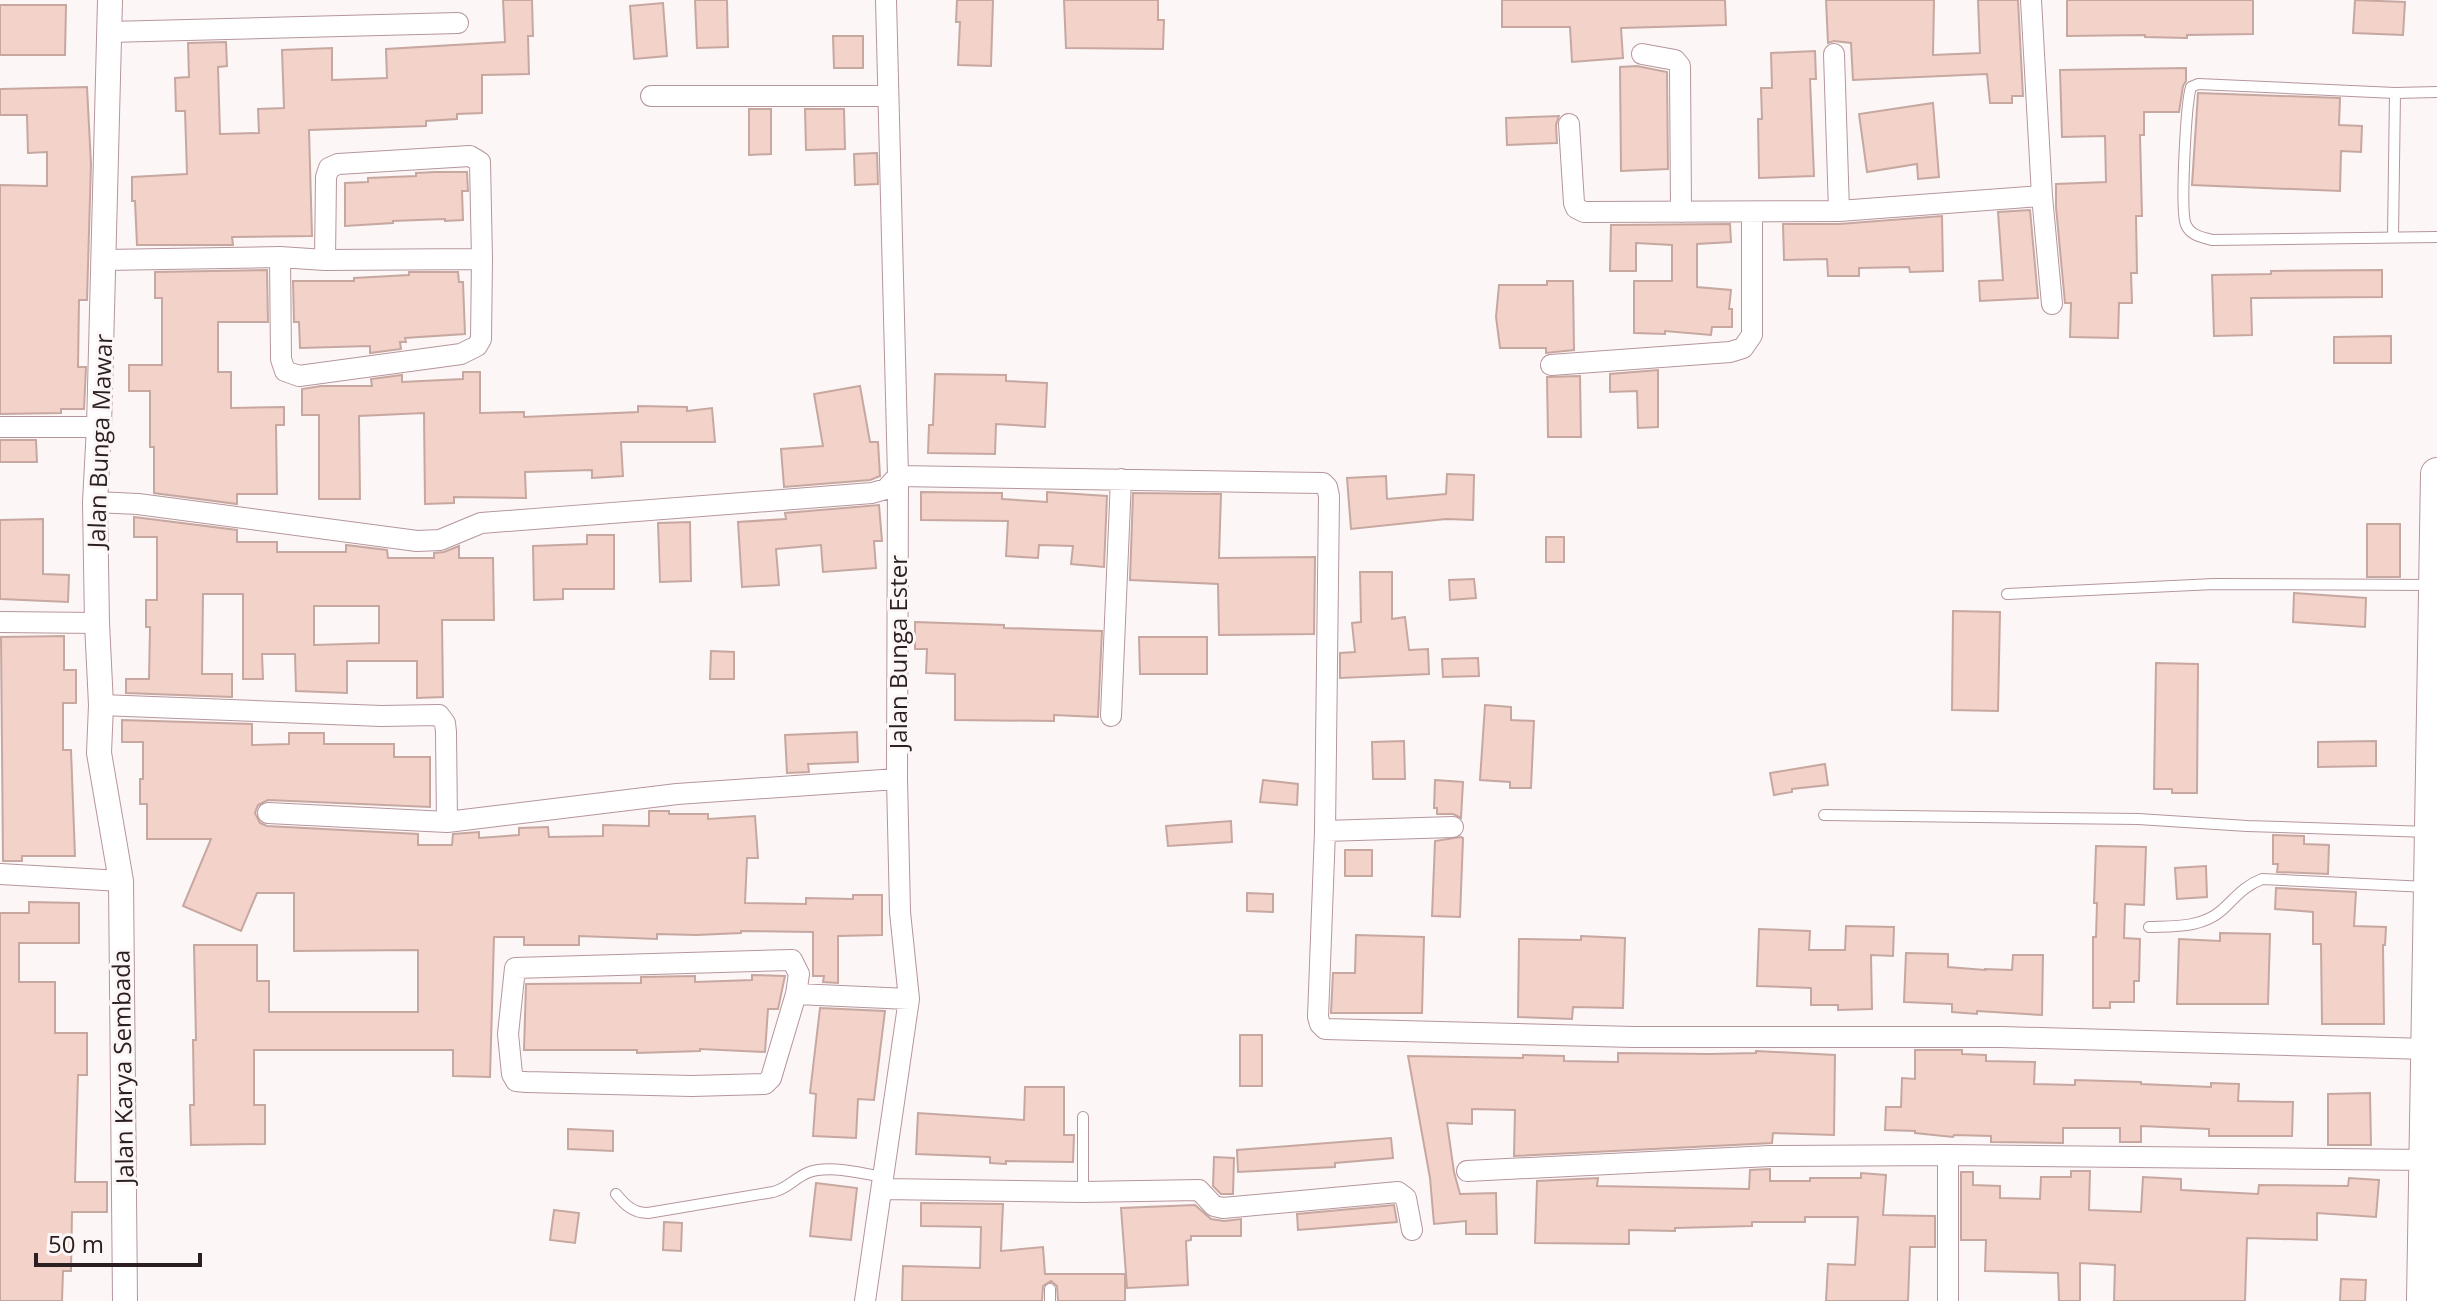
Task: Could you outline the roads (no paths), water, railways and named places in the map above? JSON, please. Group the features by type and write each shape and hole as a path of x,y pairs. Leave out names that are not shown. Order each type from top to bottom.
{"highway":[{"path":"2423,1301 2437,474"}],"street":[{"name":"Jalan Bunga Mawar","path":"110,0 95,502 101,705 99,753 121,881"},
{"name":"Jalan Bunga Ester","path":"865,1301 909,999 900,912 898,476 886,0"},
{"path":"2031,0 2042,196 2052,304"},
{"path":"109,32 458,23"},
{"path":"1642,54 1675,60 1680,66 1681,212"},
{"path":"1834,54 1839,211"},
{"path":"651,96 888,96"},
{"path":"1569,124 1572,191 1576,208 1584,212 1839,211 2042,196"},
{"path":"280,257 281,359 285,371 299,376 461,354 470,350 481,339 480,162 470,156 338,164 329,168 326,177 325,260"},
{"path":"1551,365 1730,352 1743,348 1752,335 1752,213"},
{"path":"104,260 280,257 325,260 482,259"},
{"path":"0,427 99,427"},
{"path":"95,502 138,504 417,541 440,540 481,523 872,493 886,489 898,476 1317,482 1327,487 1329,496 1325,831 1318,1017 1322,1026 1329,1030 1634,1037 2002,1037 2427,1049"},
{"path":"1111,716 1121,479"},
{"path":"0,622 97,623"},
{"path":"101,705 381,716 439,715 445,723 446,732 447,822"},
{"path":"268,813 447,822 677,794 897,779"},
{"path":"1325,831 1453,827"},
{"path":"0,874 121,881"},
{"name":"Jalan Karya Sembada","path":"121,881 125,1301"},
{"path":"792,960 799,974 796,994 771,1078 765,1084 692,1086 526,1082 516,1081 512,1074 508,1034 515,968 792,960"},
{"path":"796,994 909,999"},
{"path":"1948,1155 1948,1301"},
{"path":"1467,1171 1770,1156 2426,1160"},
{"path":"884,1183 1083,1192 1199,1190 1214,1206 1223,1208 1398,1192 1406,1198 1412,1230"}],"lane":[{"path":"2437,92 2193,85 2189,91 2183,198 2187,228 2194,235 2212,240 2437,237"},
{"path":"2393,237 2395,93"},
{"path":"2007,594 2214,584 2435,585"},
{"path":"1824,815 2138,819 2431,832"},
{"path":"2149,927 2185,926 2205,921 2220,912 2247,885 2262,879 2430,887"},
{"path":"1083,1117 1083,1192"},
{"path":"616,1194 627,1206 648,1213 781,1191 808,1173 824,1169 884,1183"},
{"path":"1050,1289 1050,1301"}]}
